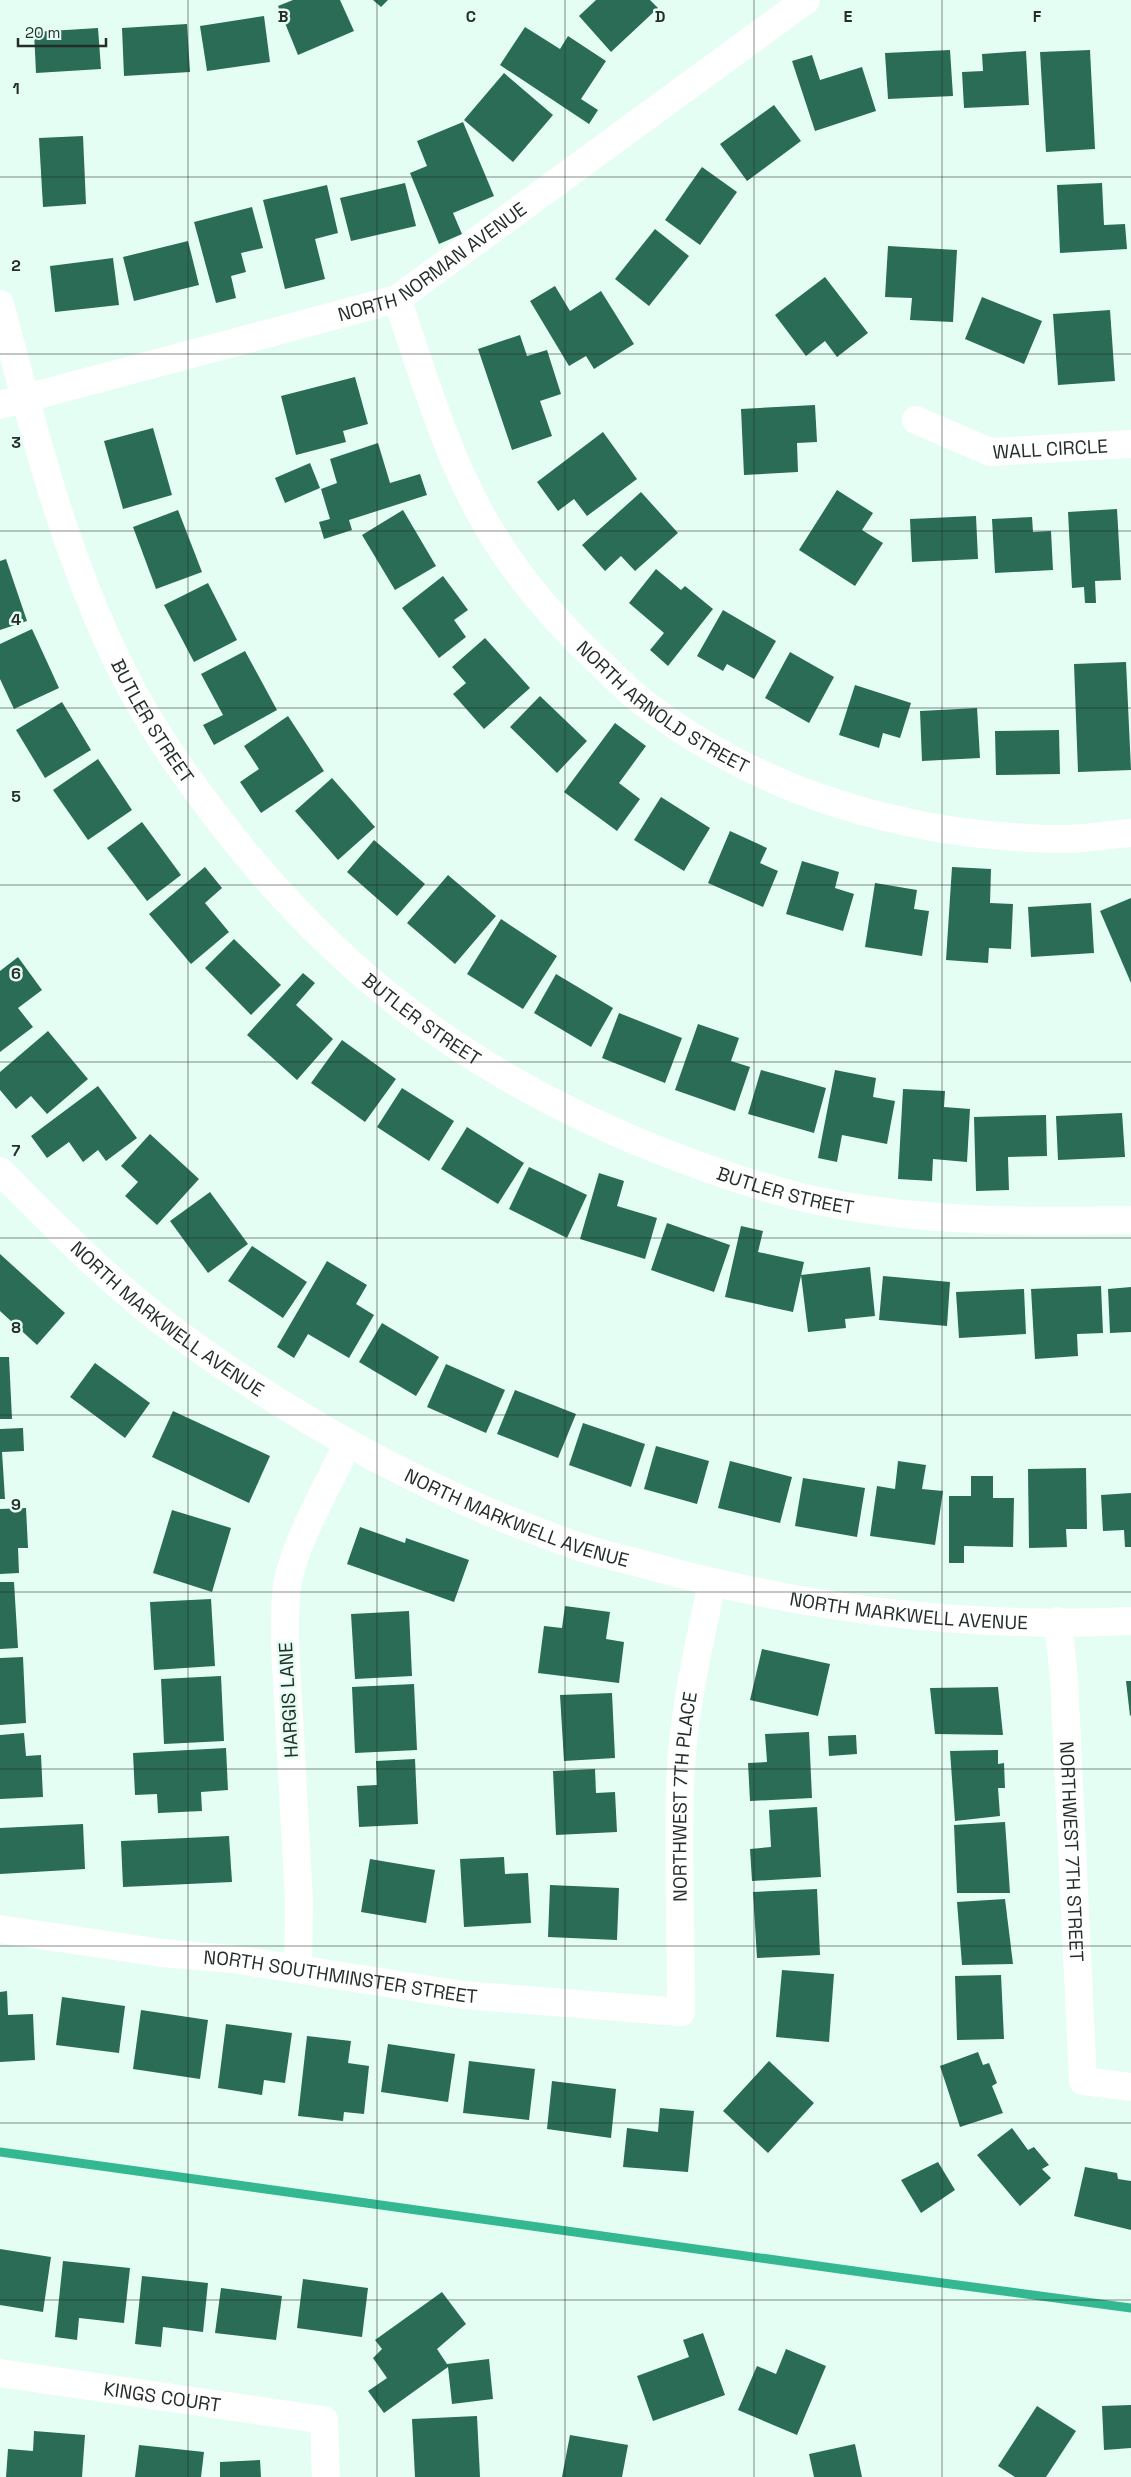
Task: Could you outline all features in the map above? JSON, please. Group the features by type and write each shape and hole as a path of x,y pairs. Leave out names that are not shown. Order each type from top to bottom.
{"street":[{"name":"NORTH NORMAN AVENUE","path":"0,405 397,299 806,0"},
{"name":"NORTH ARNOLD STREET","path":"397,299 456,466 488,528 529,590 583,646 639,699 716,752 785,785 842,806 923,826 990,836 1059,839 1131,833"},
{"path":"0,304 26,399"},
{"name":"BUTLER STREET","path":"26,399 49,486 100,623 133,692 169,752 260,873 326,943 389,998 473,1058 542,1097 620,1135 712,1170 816,1201 919,1215 1032,1222 1131,1220"},
{"name":"WALL CIRCLE","path":"916,420 990,452 1131,444"},
{"name":"NORTH MARKWELL AVENUE","path":"0,1170 87,1256 175,1331 273,1399 348,1443 447,1493 534,1530 580,1547 712,1583 793,1598 875,1610 951,1618 1131,1621"},
{"name":"HARGIS LANE","path":"298,1969 299,1900 285,1645 285,1604 290,1573 306,1531 348,1443"},
{"name":"NORTHWEST 7TH PLACE","path":"681,2012 680,1784 685,1732 696,1658 712,1583"},
{"name":"NORTHWEST 7TH STREET","path":"1058,1621 1064,1678 1083,2081 1131,2087"},
{"name":"NORTH SOUTHMINSTER STREET","path":"0,1929 162,1953 233,1959 464,1995 681,2012"},
{"name":"KINGS COURT","path":"0,2373 324,2420 326,2477"}],"building":[{"path":"293,0 340,0 354,31 298,55 278,6"},
{"path":"373,0 388,0 381,7"},
{"path":"596,0 650,0 658,8 611,52 579,16"},
{"path":"264,16 270,62 207,71 200,26"},
{"path":"187,24 190,72 124,76 122,28"},
{"path":"525,27 560,49 568,36 606,61 581,99 598,110 589,124 500,65"},
{"path":"98,28 101,69 36,73 34,32"},
{"path":"950,50 953,96 888,99 885,53"},
{"path":"1090,50 1095,149 1046,152 1040,52"},
{"path":"1026,51 1029,105 964,108 962,72 983,71 982,54"},
{"path":"812,55 820,80 862,67 876,111 815,131 792,61"},
{"path":"504,73 553,115 513,162 464,120"},
{"path":"774,105 801,141 747,181 720,144"},
{"path":"463,122 494,196 453,213 462,234 439,244 410,173 427,166 417,141"},
{"path":"83,136 86,204 43,207 39,138"},
{"path":"702,167 737,192 700,245 665,220"},
{"path":"405,183 416,226 351,241 340,198"},
{"path":"1102,183 1104,225 1125,224 1127,249 1060,253 1057,185"},
{"path":"327,185 338,233 315,239 325,279 285,289 263,200"},
{"path":"252,207 263,248 241,253 246,272 231,276 236,298 216,303 194,222"},
{"path":"655,229 689,256 649,306 615,279"},
{"path":"188,241 199,285 134,301 123,257"},
{"path":"888,246 957,250 953,322 910,320 912,298 885,297"},
{"path":"113,258 119,305 55,312 50,266"},
{"path":"825,277 868,333 837,357 825,341 806,356 775,315"},
{"path":"555,286 570,311 601,291 634,344 594,369 586,356 569,366 530,301"},
{"path":"982,297 1042,321 1024,364 965,339"},
{"path":"1110,310 1115,381 1058,385 1053,314"},
{"path":"520,335 527,356 547,350 561,394 540,401 552,436 512,450 478,349"},
{"path":"355,377 368,424 343,431 346,442 296,455 281,396"},
{"path":"815,405 817,442 797,443 798,472 744,475 741,409"},
{"path":"153,428 172,495 123,509 104,441"},
{"path":"603,432 637,479 587,516 574,499 558,511 537,482"},
{"path":"378,443 390,483 420,474 427,495 349,520 352,530 324,539 319,522 330,519 321,489 337,483 330,459"},
{"path":"310,463 320,488 285,503 275,478"},
{"path":"837,490 873,513 862,530 883,543 855,586 799,550"},
{"path":"641,492 678,533 635,571 621,556 605,571 582,545"},
{"path":"1117,509 1121,580 1095,581 1096,603 1085,603 1084,587 1072,588 1068,512"},
{"path":"178,510 202,572 156,589 133,527"},
{"path":"403,510 436,566 395,590 362,535"},
{"path":"976,516 978,559 912,562 910,519"},
{"path":"1032,517 1033,532 1051,531 1053,570 995,573 992,519"},
{"path":"6,559 27,621 0,630 0,561"},
{"path":"656,569 681,590 685,586 713,609 668,666 650,650 664,633 629,603"},
{"path":"443,576 468,610 454,620 466,637 439,658 402,608"},
{"path":"208,583 237,640 194,662 164,605"},
{"path":"723,610 776,641 754,679 727,664 723,671 697,656"},
{"path":"32,629 59,688 14,709 0,679 0,644"},
{"path":"485,638 530,688 484,729 453,694 466,683 452,667"},
{"path":"245,651 277,710 214,745 203,725 223,715 201,674"},
{"path":"790,652 834,677 809,723 765,698"},
{"path":"1126,662 1131,770 1078,772 1074,664"},
{"path":"855,685 911,703 900,738 883,733 879,748 839,735"},
{"path":"540,696 587,741 557,773 510,727"},
{"path":"62,702 91,750 45,778 16,730"},
{"path":"977,708 980,758 922,761 920,711"},
{"path":"288,716 324,771 261,813 240,782 259,769 244,746"},
{"path":"615,723 646,746 619,783 640,799 617,831 564,792"},
{"path":"1059,730 1060,774 996,775 995,731"},
{"path":"98,759 132,810 88,840 53,790"},
{"path":"332,778 375,827 338,860 295,811"},
{"path":"661,797 710,828 684,871 634,840"},
{"path":"142,822 181,875 147,901 107,848"},
{"path":"730,831 767,848 760,863 778,871 763,907 708,883"},
{"path":"374,840 425,884 397,916 347,872"},
{"path":"802,861 839,872 835,888 854,894 843,931 786,914"},
{"path":"205,867 222,888 205,903 229,932 191,964 149,914"},
{"path":"952,867 991,869 990,903 1013,904 1011,949 989,948 988,963 946,960"},
{"path":"448,875 496,916 455,964 407,923"},
{"path":"875,883 917,890 914,909 929,911 922,956 865,947"},
{"path":"1131,898 1131,983 1100,911"},
{"path":"1091,903 1094,953 1031,957 1028,907"},
{"path":"501,919 557,956 523,1009 467,974"},
{"path":"234,939 281,985 251,1015 205,968"},
{"path":"18,957 42,990 18,1008 33,1027 0,1052 0,971"},
{"path":"303,973 315,983 296,1005 333,1039 297,1080 247,1035"},
{"path":"556,974 613,1008 591,1047 534,1013"},
{"path":"619,1013 682,1038 665,1083 602,1058"},
{"path":"698,1024 739,1038 731,1061 750,1067 735,1111 675,1090"},
{"path":"48,1031 88,1079 47,1114 31,1096 16,1109 0,1090 0,1072"},
{"path":"342,1040 396,1079 365,1122 311,1083"},
{"path":"761,1070 826,1088 814,1133 748,1114"},
{"path":"835,1070 876,1078 873,1097 895,1101 887,1144 842,1135 837,1162 818,1158"},
{"path":"98,1086 137,1138 106,1161 98,1150 83,1162 69,1142 47,1158 31,1136"},
{"path":"402,1088 454,1121 429,1161 377,1127"},
{"path":"903,1089 945,1091 944,1107 970,1109 967,1162 933,1159 932,1181 898,1179"},
{"path":"1122,1113 1125,1157 1058,1160 1056,1116"},
{"path":"1046,1115 1047,1156 1008,1157 1009,1190 976,1191 974,1117"},
{"path":"467,1127 524,1163 498,1204 441,1169"},
{"path":"150,1134 199,1179 157,1225 125,1196 138,1182 121,1166"},
{"path":"529,1167 587,1195 567,1238 509,1209"},
{"path":"599,1173 624,1181 617,1206 657,1218 645,1259 580,1239"},
{"path":"210,1192 248,1244 208,1273 170,1221"},
{"path":"667,1223 730,1245 714,1292 651,1270"},
{"path":"741,1226 763,1231 758,1252 804,1262 793,1312 725,1297"},
{"path":"252,1246 307,1282 283,1318 228,1281"},
{"path":"0,1254 65,1313 37,1345 0,1311"},
{"path":"327,1261 367,1285 356,1304 374,1315 349,1358 308,1334 294,1358 277,1347"},
{"path":"870,1267 875,1316 845,1319 846,1328 808,1332 801,1275"},
{"path":"883,1276 950,1282 947,1326 879,1320"},
{"path":"1101,1286 1103,1333 1077,1334 1078,1356 1035,1359 1031,1289"},
{"path":"1131,1287 1131,1332 1110,1333 1108,1289"},
{"path":"1024,1289 1026,1334 959,1338 956,1292"},
{"path":"382,1323 439,1357 416,1396 359,1362"},
{"path":"0,1357 9,1357 12,1419 0,1419"},
{"path":"95,1363 150,1403 125,1438 70,1397"},
{"path":"446,1364 505,1390 486,1433 427,1407"},
{"path":"515,1390 576,1414 558,1458 497,1434"},
{"path":"173,1411 270,1456 249,1503 152,1457"},
{"path":"583,1423 645,1444 631,1487 569,1465"},
{"path":"23,1428 24,1451 2,1452 5,1499 0,1499 0,1429"},
{"path":"656,1446 709,1461 697,1504 644,1489"},
{"path":"730,1461 792,1477 780,1523 718,1508"},
{"path":"898,1461 926,1465 922,1489 943,1491 935,1545 870,1536 877,1486 895,1489"},
{"path":"1086,1468 1087,1529 1066,1529 1067,1547 1029,1548 1028,1469"},
{"path":"971,1476 993,1476 993,1498 1014,1498 1013,1547 964,1546 964,1563 949,1563 949,1496 971,1496"},
{"path":"803,1478 865,1488 857,1537 795,1526"},
{"path":"1131,1493 1131,1547 1125,1547 1124,1530 1103,1531 1101,1495"},
{"path":"26,1508 28,1548 18,1548 19,1573 0,1574 0,1509"},
{"path":"172,1510 231,1528 212,1592 153,1573"},
{"path":"360,1527 405,1543 406,1538 469,1560 454,1602 347,1564"},
{"path":"0,1582 14,1582 18,1648 0,1649"},
{"path":"211,1599 215,1666 154,1670 150,1602"},
{"path":"565,1606 610,1612 606,1639 624,1642 619,1683 538,1673 544,1626 562,1628"},
{"path":"409,1611 412,1676 355,1679 351,1614"},
{"path":"762,1649 830,1664 818,1716 750,1700"},
{"path":"23,1657 26,1723 0,1725 0,1658"},
{"path":"221,1676 224,1741 164,1744 161,1679"},
{"path":"1126,1681 1131,1681 1130,1716"},
{"path":"414,1684 417,1750 355,1753 352,1687"},
{"path":"998,1687 1003,1735 935,1734 930,1688"},
{"path":"612,1693 615,1758 564,1761 560,1695"},
{"path":"809,1732 812,1798 750,1801 748,1763 767,1762 765,1734"},
{"path":"24,1733 26,1756 41,1755 43,1797 0,1799 0,1735"},
{"path":"856,1735 857,1754 829,1756 828,1736"},
{"path":"226,1748 228,1790 201,1792 202,1811 158,1813 157,1794 135,1795 133,1753"},
{"path":"998,1750 998,1764 1004,1763 1005,1788 998,1788 1000,1816 955,1821 950,1751"},
{"path":"415,1759 418,1824 359,1827 357,1786 377,1785 376,1761"},
{"path":"595,1769 596,1793 615,1792 617,1832 556,1835 553,1771"},
{"path":"817,1807 821,1877 752,1881 750,1849 771,1847 769,1810"},
{"path":"1005,1822 1010,1893 957,1893 954,1825"},
{"path":"83,1824 85,1869 0,1874 0,1828"},
{"path":"229,1836 232,1882 123,1887 121,1841"},
{"path":"504,1857 505,1874 528,1873 531,1923 464,1927 460,1859"},
{"path":"370,1859 435,1870 426,1923 361,1912"},
{"path":"550,1885 619,1888 617,1940 548,1937"},
{"path":"817,1889 820,1955 757,1958 753,1892"},
{"path":"1005,1899 1013,1964 962,1965 957,1902"},
{"path":"782,1970 834,1974 829,2042 776,2037"},
{"path":"1001,1975 1004,2039 957,2040 955,1976"},
{"path":"7,1991 8,2015 33,2014 35,2060 0,2062 0,1992"},
{"path":"62,1997 125,2006 119,2053 56,2045"},
{"path":"141,2010 208,2020 200,2079 133,2069"},
{"path":"226,2024 292,2033 285,2083 264,2080 262,2095 218,2088"},
{"path":"307,2036 351,2041 348,2063 369,2066 364,2114 344,2112 343,2121 298,2116"},
{"path":"388,2044 455,2054 448,2102 381,2092"},
{"path":"978,2052 983,2065 989,2063 997,2083 992,2086 1003,2113 960,2127 940,2066"},
{"path":"469,2061 535,2069 529,2120 463,2113"},
{"path":"769,2061 814,2103 768,2153 723,2111"},
{"path":"552,2081 616,2089 611,2138 547,2129"},
{"path":"660,2108 694,2111 688,2172 623,2167 627,2128 658,2132"},
{"path":"1012,2128 1028,2150 1034,2147 1049,2165 1042,2169 1051,2178 1020,2206 977,2155"},
{"path":"938,2162 955,2190 921,2213 901,2180"},
{"path":"1085,2167 1117,2173 1118,2179 1131,2181 1131,2230 1074,2216"},
{"path":"0,2249 51,2257 43,2312 0,2305"},
{"path":"63,2261 130,2268 124,2323 79,2318 77,2340 55,2337"},
{"path":"142,2276 208,2283 203,2332 163,2327 161,2347 135,2344"},
{"path":"303,2279 368,2288 362,2337 297,2328"},
{"path":"221,2288 282,2296 276,2340 215,2333"},
{"path":"442,2292 466,2324 437,2349 447,2364 489,2359 493,2399 452,2404 448,2367 384,2413 368,2391 387,2378 373,2358 382,2349 375,2340"},
{"path":"703,2333 725,2395 653,2421 637,2376 689,2357 683,2340"},
{"path":"786,2349 826,2366 797,2435 738,2410 757,2366 776,2374"},
{"path":"1131,2405 1131,2448 1104,2450 1102,2406"},
{"path":"1037,2406 1076,2431 1046,2477 1015,2477 998,2466"},
{"path":"477,2416 480,2477 415,2477 412,2419"},
{"path":"34,2431 85,2435 82,2477 6,2477 8,2449 33,2451"},
{"path":"570,2435 628,2445 622,2477 562,2477"},
{"path":"855,2444 862,2477 814,2477 809,2454"},
{"path":"139,2445 204,2452 201,2477 135,2477"},
{"path":"260,2460 261,2477 220,2477 220,2462"}],"waterway":[{"path":"0,2152 1131,2308"}]}
